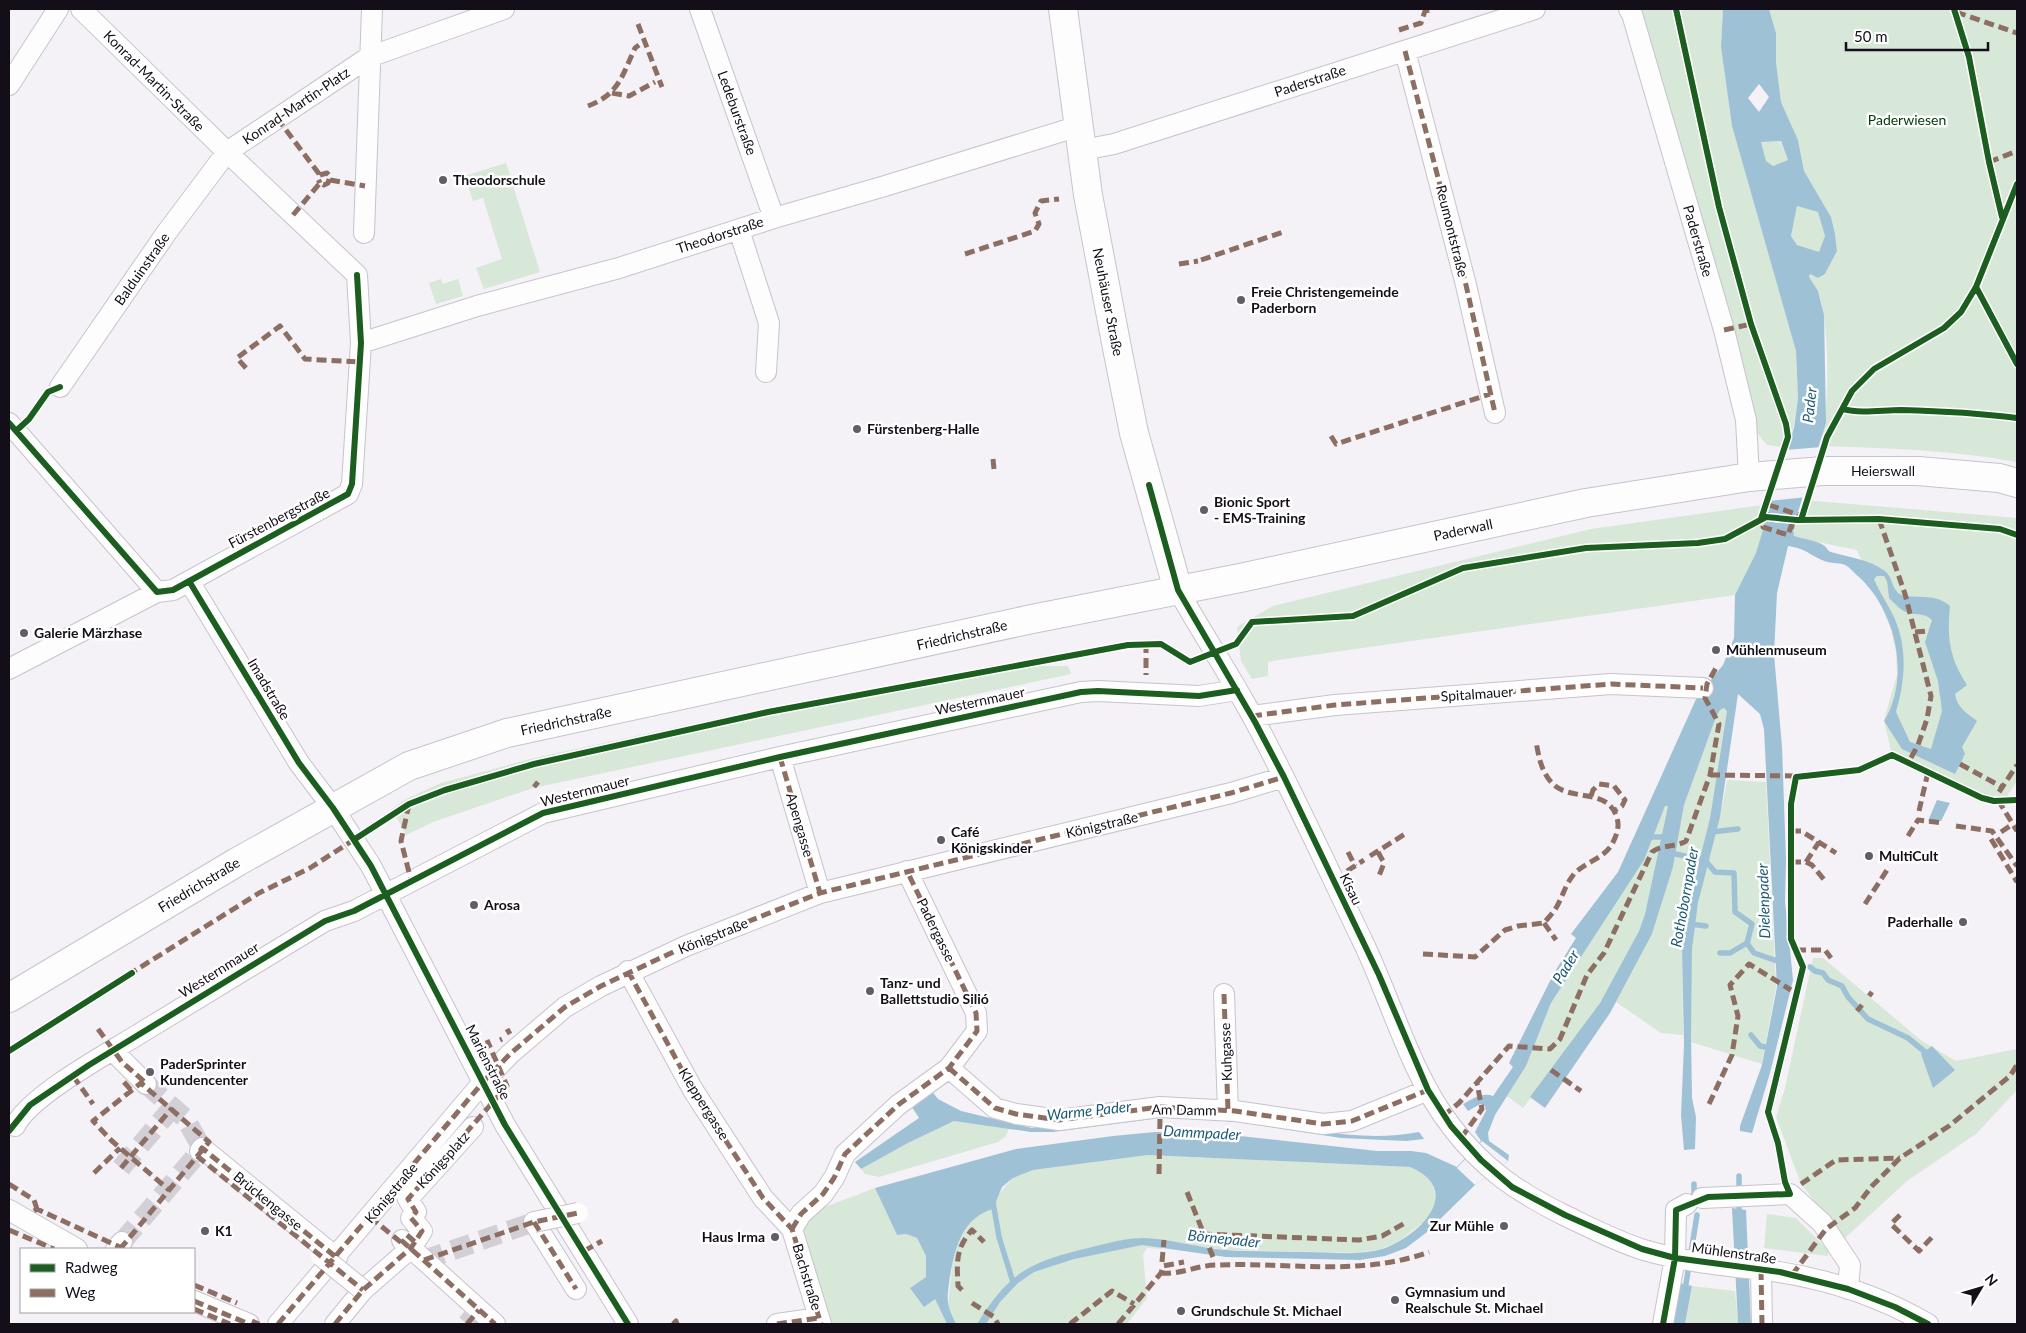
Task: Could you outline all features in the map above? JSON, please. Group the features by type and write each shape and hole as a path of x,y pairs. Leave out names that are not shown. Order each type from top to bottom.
{"main road":[{"name":"Neuhäuser Straße","path":"1063,9 1095,236 1134,433 1178,590"},
{"name":"Heierswall","path":"1760,476 1823,471 1918,471 1999,478 2017,483"},
{"name":"Paderwall","path":"1178,590 1586,503 1760,476"},
{"name":"Friedrichstraße","path":"9,998 333,808 409,766 507,733 1032,619 1178,590"}],"street":[{"path":"9,85 58,9"},
{"name":"Konrad-Martin-Straße","path":"81,9 227,152"},
{"path":"372,9 369,58 504,9"},
{"name":"Ledeburstraße","path":"700,9 774,218"},
{"name":"Paderstraße","path":"1081,138 1114,144 1535,9"},
{"name":"Paderstraße","path":"1629,9 1724,330 1760,476"},
{"name":"Reumontstraße","path":"1405,51 1466,285 1495,413"},
{"name":"Konrad-Martin-Platz","path":"357,275 227,152 369,58"},
{"name":"Konrad-Martin-Platz","path":"364,233 369,58"},
{"name":"Theodorstraße","path":"361,343 477,306 619,268 774,218 894,184 1081,138"},
{"name":"Balduinstraße","path":"60,387 167,232 227,152"},
{"path":"739,230 769,323 766,372"},
{"name":"Fürstenbergstraße","path":"9,669 157,592 173,590 348,494 352,484 361,343 357,275"},
{"path":"9,423 157,592"},
{"name":"Imadstraße","path":"189,581 299,763 333,808"},
{"name":"Kisau","path":"1178,590 1212,652 1252,716 1284,777 1379,975 1428,1090 1446,1119 1465,1142 1512,1187"},
{"name":"Spitalmauer","path":"1252,716 1335,705 1611,684 1703,688"},
{"name":"Westernmauer","path":"15,1126 20,1114 30,1105 112,1051 325,921 354,911 543,813 780,756 1081,692 1098,690 1199,696 1237,690"},
{"name":"Apengasse","path":"780,756 820,893"},
{"name":"Königstraße","path":"278,1324 329,1257 510,1054 565,1007 628,971 820,893 1230,794 1284,777"},
{"name":"Marienstraße","path":"333,808 387,894 505,1125 628,1324"},
{"name":"Padergasse","path":"792,1229 801,1214 823,1194 834,1178 845,1154 898,1105 949,1068 976,1031 976,1013 907,871"},
{"name":"Kleppergasse","path":"628,971 693,1090 763,1198 792,1229"},
{"name":"Kuhgasse","path":"1224,994 1228,1111"},
{"path":"112,1051 146,1084"},
{"name":"Am Damm","path":"949,1068 995,1108 1016,1114 1060,1120 1160,1107 1228,1111 1322,1124 1352,1121 1428,1090"},
{"name":"Königsplatz","path":"409,1241 422,1231 411,1218 416,1212 408,1199 473,1127"},
{"name":"Brückengasse","path":"200,1151 202,1148 207,1151 329,1257"},
{"name":"Mühlenstraße","path":"1512,1187 1565,1215 1642,1250 1684,1259 1786,1274 1848,1289 1895,1307 1928,1324"},
{"path":"1663,1324 1684,1259 1676,1210 1694,1201 1741,1196 1790,1194 1822,1223 1850,1265 1848,1289"},
{"path":"9,1210 75,1248"},
{"path":"576,1288 534,1222 578,1213"},
{"name":"Bachstraße","path":"792,1229 820,1321"},
{"path":"335,1324 363,1290 409,1241 476,1314 495,1324"},
{"path":"329,1257 363,1290"},
{"path":"1748,1268 1762,1324"},
{"path":"195,1301 249,1324"},
{"path":"777,1324 820,1321"}],"green space":[{"path":"1639,9 1723,9 1721,47 1732,126 1796,351 1798,398 1790,448 1767,445 1756,432"},
{"name":"Paderwiesen","path":"1769,9 2017,9 2017,462 1944,452 1820,446 1826,412 1827,348 1823,309 1819,294 1809,278 1810,274 1818,278 1825,274 1837,251 1831,217 1804,171 1798,140 1781,102 1776,62 1776,33"},
{"path":"1780,141 1788,160 1773,166 1766,162 1761,142"},
{"path":"506,163 540,272 484,289 476,268 502,259 483,198 473,201 465,176"},
{"path":"1797,206 1818,212 1825,236 1820,253 1797,245 1791,236"},
{"path":"441,279 443,284 458,279 463,296 436,304 429,283"},
{"path":"1803,500 2017,518 2017,781 2007,796 1988,796 1891,751 1884,720 1897,675 1896,652 1891,629 1857,550 1793,537 1793,528"},
{"path":"1770,504 1757,553 1735,595 1278,660 1268,662 1268,676 1252,679 1241,661 1237,627 1273,606 1591,529"},
{"path":"1006,666 1068,666 1071,674 533,788 433,822 406,835 392,809 406,799 441,783 534,758 766,708"},
{"path":"1724,708 1727,711 1710,818 1689,902 1682,950 1683,1035 1661,1033 1616,1002 1652,934 1673,867 1684,805 1716,717 1720,710"},
{"path":"1727,780 1766,782 1776,987 1762,1064 1691,1042 1690,973 1695,921"},
{"path":"1665,806 1668,806 1645,914 1639,931 1600,1003 1523,1108 1507,1096 1526,1066 1551,1003 1643,860"},
{"path":"1813,958 1823,958 1922,1041 1956,1061 2017,1049 2017,1090 1976,1134 1907,1181 1844,1239 1801,1184 1776,1117 1785,1088"},
{"path":"954,1121 1009,1128 1006,1136 998,1142 879,1177 865,1174 861,1169 908,1143"},
{"path":"1148,1155 1410,1167 1424,1173 1433,1185 1436,1200 1431,1215 1401,1240 1381,1249 1357,1253 1226,1250 1170,1242 1161,1249 1147,1248 1143,1254 1147,1298 1127,1324 956,1324 948,1306 953,1256 960,1238 971,1221 984,1211 1013,1178 1033,1170"},
{"path":"875,1188 897,1235 906,1234 917,1238 926,1256 926,1277 911,1287 935,1299 947,1324 827,1324 807,1259 804,1234 805,1225 817,1210"},
{"path":"1767,1214 1796,1218 1828,1250 1828,1256 1764,1248"},
{"path":"1692,1286 1735,1291 1738,1324 1685,1324"}],"water":[{"path":"1723,9 1769,9 1776,33 1776,62 1781,102 1798,140 1804,171 1831,217 1835,234 1837,251 1825,274 1818,278 1810,274 1809,277 1818,291 1824,315 1826,423 1793,528 1794,536 1820,543 1831,552 1866,561 1879,567 1888,574 1896,591 1902,595 1939,599 1950,606 1949,638 1956,665 1967,685 1955,694 1956,699 1963,710 1977,721 1962,747 1965,754 1955,774 1902,749 1884,721 1892,704 1897,685 1898,665 1896,645 1882,608 1872,591 1847,566 1825,561 1803,550 1788,546 1777,593 1774,654 1782,747 1786,860 1785,901 1793,980 1770,1073 1752,1133 1740,1131 1740,1126 1762,1065 1777,987 1764,729 1760,714 1738,694 1720,817 1698,903 1692,949 1691,1035 1692,1098 1696,1117 1695,1149 1684,1150 1681,1115 1684,1045 1682,950 1689,902 1710,818 1727,711 1724,708 1720,710 1716,717 1684,805 1673,867 1652,934 1610,1013 1545,1108 1530,1097 1600,1003 1639,931 1645,914 1668,806 1665,806 1644,860 1551,1003 1526,1066 1495,1115 1488,1133 1489,1141 1509,1155 1508,1161 1475,1185 1427,1232 1406,1248 1385,1256 1360,1260 1226,1257 1142,1245 1074,1259 1034,1272 1018,1283 1000,1302 986,1324 977,1324 989,1306 1012,1280 1037,1264 1071,1252 1117,1241 1144,1238 1236,1251 1344,1253 1373,1251 1396,1243 1409,1234 1421,1224 1430,1212 1435,1200 1434,1188 1426,1177 1410,1167 1148,1155 1033,1170 1013,1178 1002,1187 993,1209 982,1213 974,1219 962,1235 954,1255 948,1292 949,1307 956,1324 947,1324 935,1299 924,1307 910,1288 926,1277 926,1256 917,1238 906,1234 897,1235 875,1188 1016,1149 1155,1132 1203,1132 1377,1151 1411,1151 1426,1153 1457,1167 1481,1141 1475,1132 1486,1111 1485,1106 1480,1104 1468,1111 1463,1104 1481,1095 1493,1096 1513,1067 1509,1063 1554,973 1576,938 1571,934 1618,872 1697,697 1723,665 1734,638 1735,595 1756,553 1794,428 1798,398 1796,351 1732,126 1721,47","holes":["1759,84 1769,97 1759,112 1748,98","1781,141 1788,160 1773,166 1766,161 1761,142","1797,206 1818,212 1825,236 1819,252 1797,245 1791,236","1877,576 1884,576 1887,581 1889,598 1901,609 1909,613 1924,615 1932,620 1925,642 1938,681 1942,711 1931,749 1910,742 1896,712 1903,676 1903,653 1894,617 1874,579"]},
{"path":"1937,800 1950,803 1941,821 1928,821"},
{"path":"1932,1046 1955,1070 1933,1088 1921,1054"},
{"path":"931,1090 938,1099 961,1111 1032,1128 1152,1116 1152,1119 1053,1132 1031,1132 954,1121 908,1143 861,1169 855,1162 919,1118 910,1104"},
{"path":"1168,1113 1218,1115 1318,1131 1368,1136 1419,1132 1424,1139 1406,1141 1341,1138 1219,1119 1169,1118"},
{"path":"1732,1208 1746,1210 1751,1324 1738,1324"},
{"path":"1680,1283 1692,1286 1685,1324 1673,1324"}],"pier":[{"path":"1822,447 1807,497 1769,501 1786,450"},
{"path":"1482,1141 1508,1161 1475,1185 1457,1168"}],"waterway":[{"path":"1711,832 1738,829"},
{"path":"1646,837 1669,837"},
{"path":"1670,853 1705,860 1715,872 1734,873 1735,912 1752,924 1747,943 1754,953 1780,962"},
{"path":"1690,924 1706,926"},
{"path":"1720,953 1730,953 1747,943"},
{"path":"1810,967 1815,971 1823,973 1828,980 1842,986 1848,997 1868,1019 1908,1038 1930,1056"},
{"path":"1751,1035 1760,1046 1770,1048"},
{"name":"Dielenpader","path":"1739,1176 1739,1216"},
{"name":"Rothobornpader","path":"1694,1184 1694,1193"},
{"path":"993,1202 999,1237 1013,1282"},
{"name":"Rothobornpader","path":"1685,1290 1697,1215"}],"tunnel":[{"path":"146,1084 185,1118 202,1148"},
{"path":"121,1168 172,1108"},
{"path":"122,1242 200,1151"},
{"path":"424,1260 534,1222"},
{"path":"467,1324 472,1318"}],"marked path":[{"path":"1399,30 1421,23 1425,11 1434,9"},
{"path":"1956,12 2017,33"},
{"path":"638,24 662,87"},
{"path":"588,106 607,96 613,90 623,75 635,48 639,45"},
{"path":"1405,51 1466,285 1495,413"},
{"path":"612,93 629,96 655,82"},
{"path":"277,118 320,175"},
{"path":"1989,162 2017,151"},
{"path":"293,215 320,183 324,185 328,183 330,176 327,173 320,175 318,179 320,183"},
{"path":"330,180 365,186"},
{"path":"965,254 1035,231 1039,224 1035,213 1041,201 1059,199"},
{"path":"1201,260 1283,232"},
{"path":"1179,264 1198,261"},
{"path":"1724,330 1751,324"},
{"path":"246,368 237,358 280,326 305,359 360,362"},
{"path":"1331,436 1336,444 1490,394"},
{"path":"993,459 994,469"},
{"path":"1769,505 1799,515 1795,527 1791,526 1788,535 1763,527 1769,505"},
{"path":"1879,519 1905,594 1931,696 1927,719 1918,745 1908,763"},
{"path":"1915,632 1927,631"},
{"path":"1146,643 1146,675"},
{"path":"1443,1116 1459,1103 1509,1046 1550,1049 1560,1039 1587,975 1604,953 1652,852 1686,841 1710,775 1719,724 1705,698 1707,684 1716,668"},
{"path":"1252,716 1335,705 1611,684 1703,688"},
{"path":"1423,954 1475,957 1505,930 1518,926 1544,923 1556,908 1568,882 1574,874 1603,854 1613,843 1618,825 1612,808 1598,798 1569,793 1553,784 1543,769 1536,742"},
{"path":"780,757 820,893"},
{"path":"1960,764 2002,787"},
{"path":"1999,792 2017,765"},
{"path":"1919,811 1928,772"},
{"path":"1710,775 1800,776"},
{"path":"278,1324 484,1081 510,1054 565,1007 601,986 686,946 820,893 1231,793 1284,777"},
{"path":"534,787 538,782"},
{"path":"1591,796 1593,790 1599,784 1614,786 1625,800 1622,806 1614,811"},
{"path":"1998,800 2017,831"},
{"path":"409,804 401,841 411,880"},
{"path":"1908,836 1918,820 1943,823"},
{"path":"2001,832 2013,824"},
{"path":"1956,826 1992,831 2017,866"},
{"path":"1791,831 1801,831 1836,853"},
{"path":"1370,856 1405,834"},
{"path":"128,975 259,893 310,868 355,839"},
{"path":"1991,839 2017,882"},
{"path":"1791,862 1806,862 1819,842"},
{"path":"1348,852 1355,866"},
{"path":"1378,852 1384,863 1379,876"},
{"path":"1347,871 1364,860"},
{"path":"1806,862 1812,865 1826,882"},
{"path":"1865,904 1889,867"},
{"path":"792,1229 801,1214 823,1194 834,1178 845,1154 898,1105 949,1068 977,1031 976,1013 907,871"},
{"path":"1544,923 1556,940"},
{"path":"1796,950 1825,950 1831,958"},
{"path":"1709,1104 1732,1055 1738,1016 1730,985 1749,964 1791,990"},
{"path":"628,971 693,1090 763,1198 792,1229 821,1324"},
{"path":"1869,996 1872,992"},
{"path":"1224,994 1228,1111"},
{"path":"1857,1011 1862,1005"},
{"path":"98,1029 122,1062 147,1084"},
{"path":"507,1029 510,1034"},
{"path":"335,1324 363,1290 411,1248 422,1231 411,1218 416,1212 408,1199 507,1086 487,1040"},
{"path":"1792,1275 1826,1229 1855,1208 1872,1186 1900,1158 1949,1126 2010,1076 2017,1065"},
{"path":"949,1068 995,1108 1016,1114 1059,1120 1160,1107 1235,1111 1323,1124 1352,1121 1428,1090"},
{"path":"1551,1070 1581,1091"},
{"path":"73,1076 93,1104"},
{"path":"124,1082 131,1090"},
{"path":"121,1248 209,1142 141,1083 93,1121 112,1141 169,1190"},
{"path":"1461,1138 1482,1109 1477,1083"},
{"path":"121,1168 172,1108"},
{"path":"1159,1174 1160,1118"},
{"path":"94,1173 120,1148"},
{"path":"200,1151 202,1148 337,1258"},
{"path":"197,1156 363,1290"},
{"path":"1801,1184 1836,1160 1900,1158"},
{"path":"9,1184 34,1200 37,1209"},
{"path":"1187,1192 1213,1257"},
{"path":"34,1211 37,1209 122,1248"},
{"path":"424,1260 534,1222 578,1213"},
{"path":"1900,1215 1891,1224 1919,1251 1935,1234"},
{"path":"370,1217 403,1244"},
{"path":"534,1222 576,1289"},
{"path":"1202,1234 1359,1240 1382,1236 1405,1223"},
{"path":"9,1230 52,1248"},
{"path":"962,1290 958,1286 957,1270 958,1256 962,1244 972,1230 984,1242"},
{"path":"407,1235 415,1242"},
{"path":"401,1240 495,1324"},
{"path":"1162,1262 1164,1240"},
{"path":"584,1251 602,1241"},
{"path":"1161,1273 1175,1273 1217,1265 1324,1267 1377,1264 1403,1260 1429,1252"},
{"path":"1118,1324 1161,1273 1163,1266 1184,1262"},
{"path":"1761,1270 1762,1324"},
{"path":"195,1285 237,1303"},
{"path":"1070,1324 1112,1291 1134,1304"},
{"path":"195,1301 249,1324"},
{"path":"972,1303 994,1317 998,1324"},
{"path":"195,1309 230,1324"},
{"path":"467,1324 479,1310"},
{"path":"777,1324 819,1318"},
{"path":"252,1321 259,1324"},
{"path":"673,1324 676,1321 677,1324"}],"cycle path":[{"path":"1676,9 1719,207 1751,324 1786,424 1788,437 1761,519"},
{"path":"1954,9 1969,57 1989,162 2002,217"},
{"path":"1801,520 1827,437 1852,391 1874,369 1944,328 1961,312 1976,287 2017,184"},
{"path":"9,423 157,592 173,590 348,494 352,484 361,343 357,275"},
{"path":"1976,287 2017,364"},
{"path":"16,431 29,419 48,392 60,387"},
{"path":"1843,409 1864,412 1901,410 1945,412 2017,418"},
{"path":"1149,485 1178,590 1255,722 1284,777 1379,975 1428,1090 1451,1126 1481,1160 1512,1187 1565,1215 1642,1249 1675,1258 1780,1272 1848,1289 1895,1307 1928,1324"},
{"path":"355,839 409,804 445,790 534,764 768,712 1128,645 1161,644 1190,662 1236,644 1252,622 1353,616 1463,568 1586,548 1698,543 1725,539 1766,517 1797,520 1879,519 2000,529 2017,535"},
{"path":"189,581 299,763 333,808 371,866 505,1125 628,1324"},
{"path":"9,1131 30,1105 89,1065 325,921 354,911 543,813 780,757 1081,692 1098,691 1199,696 1237,690"},
{"path":"1663,1324 1675,1258 1676,1210 1708,1197 1790,1194 1785,1182 1778,1143 1768,1112 1803,967 1791,939 1791,804 1796,777 1859,770 1892,755 1982,798 1994,801 2017,800"},
{"path":"9,1051 132,973"}],"place":[{"name":"Theodorschule","path":"443,180"},
{"name":"Freie Christengemeinde Paderborn","path":"1241,300"},
{"name":"Fürstenberg-Halle","path":"857,429"},
{"name":"Bionic Sport - EMS-Training","path":"1204,510"},
{"name":"Galerie Märzhase","path":"24,633"},
{"name":"Mühlenmuseum","path":"1716,650"},
{"name":"Café Königskinder","path":"941,840"},
{"name":"MultiCult","path":"1869,856"},
{"name":"Arosa","path":"474,905"},
{"name":"Paderhalle","path":"1963,922"},
{"name":"Tanz- und Ballettstudio Silió","path":"870,991"},
{"name":"PaderSprinter Kundencenter","path":"150,1072"},
{"name":"Zur Mühle","path":"1504,1226"},
{"name":"K1","path":"205,1231"},
{"name":"Haus Irma","path":"775,1237"},
{"name":"Gymnasium und Realschule St. Michael","path":"1395,1300"},
{"name":"Grundschule St. Michael","path":"1181,1311"}],"water label":[{"name":"Pader","path":"1810,405"},
{"name":"Pader","path":"1566,967"},
{"name":"Warme Pader","path":"1089,1111"},
{"name":"Dammpader","path":"1202,1133"},
{"name":"Börnepader","path":"1224,1239"}]}
